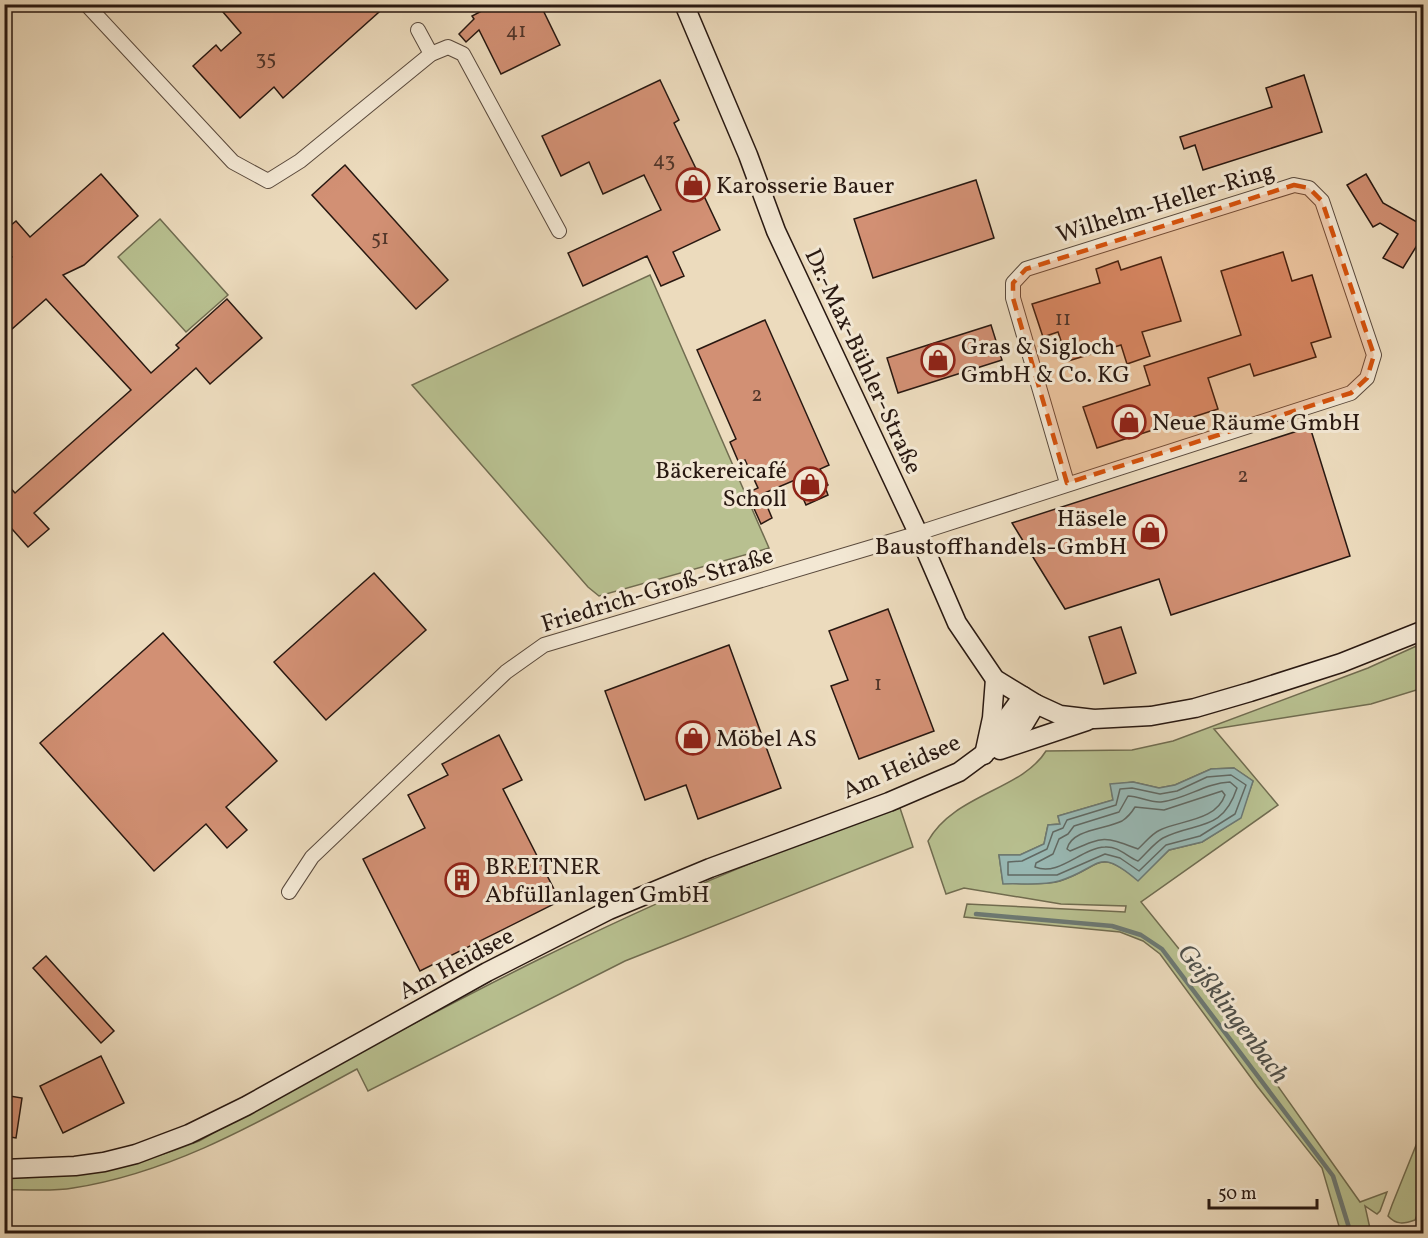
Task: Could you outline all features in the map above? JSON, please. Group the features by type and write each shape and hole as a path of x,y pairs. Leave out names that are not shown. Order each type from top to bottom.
{"main road":[{"name":"Dr.-Max-Bühler-Straße","path":"684,4 748,154 776,231 918,533 957,623 995,679 1029,700 1060,715 1094,719 1151,716 1195,708 1341,663 1424,630"},
{"path":"995,679 988,751 1094,719"},
{"name":"Am Heidsee","path":"4,1169 65,1167 104,1162 136,1154 189,1134 246,1106 487,972 609,910 710,868 909,794 958,772 1024,724 1029,700"}],"street":[{"path":"86,4 234,162 268,181 300,161 431,54 448,47 463,54 559,231"},
{"path":"418,30 431,54"},
{"name":"Wilhelm-Heller-Ring","path":"918,533 1352,393 1367,378 1374,355 1322,201 1309,189 1294,185 1026,269 1014,283 1013,298 1068,483"},
{"name":"Friedrich-Groß-Straße","path":"289,892 312,857 500,678 543,645 918,533"}],"highlighted area":[{"path":"1294,185 1309,188 1322,201 1374,355 1367,378 1351,393 1067,483 1013,298 1013,283 1026,269"}],"green space":[{"path":"160,219 228,295 186,332 118,257"},
{"path":"650,275 769,548 599,596 588,587 412,385"},
{"path":"1423,643 1423,688 1371,704 1214,729 1278,805 1141,902 1192,965 1360,1202 1387,1192 1377,1214 1365,1206 1371,1233 1341,1233 1322,1168 1257,1086 1160,954 1143,941 1120,932 964,917 967,904 1125,912 1126,906 1061,904 964,888 946,894 928,841 940,825 954,813 1021,775 1046,751 1132,750 1173,741 1368,668","holes":["1234,768 1253,781 1240,818 1202,842 1169,850 1138,880 1114,864 1106,862 1053,883 1003,883 999,855 1020,855 1044,844 1048,825 1060,824 1058,816 1113,800 1111,785 1133,782 1159,788 1175,785 1211,769"]},
{"path":"900,808 913,847 625,961 368,1091 357,1069 220,1141 148,1170 65,1189 5,1190 4,1178 56,1176 104,1170 150,1158 199,1141 455,1002 629,916 808,841"},
{"path":"1423,1128 1424,1187 1419,1210 1415,1220 1397,1222 1388,1216"}],"water":[{"path":"1234,768 1253,781 1241,818 1202,842 1169,850 1138,881 1114,864 1106,862 1053,883 1003,884 999,855 1020,855 1044,844 1048,825 1060,824 1058,816 1113,800 1110,784 1133,782 1159,788 1175,785 1211,769"}],"building":[{"path":"231,4 388,4 283,98 274,87 240,118 193,66 216,45 221,51 241,33 223,12"},
{"path":"495,4 540,4 560,45 501,74 479,30 466,42 459,34 474,19 472,16"},
{"path":"1304,75 1322,132 1203,170 1195,145 1184,149 1180,137 1272,107 1266,88"},
{"path":"660,80 679,120 674,123 699,175 695,177 720,230 673,252 684,276 661,286 647,256 583,286 568,253 661,210 644,175 603,194 589,162 561,176 542,136"},
{"path":"345,165 448,280 416,309 312,195"},
{"path":"101,174 138,216 84,265 63,275 151,373 179,348 176,345 227,299 262,338 210,384 196,368 34,513 49,529 28,547 4,520 4,481 15,493 131,390 46,299 4,336 4,264 12,257 4,248 4,231 16,221 30,237"},
{"path":"1366,174 1383,203 1424,226 1424,234 1403,268 1383,258 1398,234 1380,223 1373,227 1347,185"},
{"path":"976,180 994,238 873,278 854,219"},
{"path":"1283,252 1292,281 1312,275 1331,337 1311,343 1316,357 1254,376 1250,364 1208,378 1218,409 1097,448 1083,407 1150,385 1144,366 1241,335 1221,271"},
{"path":"1161,257 1181,321 1142,332 1150,356 1127,364 1121,345 1068,361 1058,332 1043,337 1032,304 1100,283 1096,269 1118,261 1121,270"},
{"path":"765,320 829,465 820,469 828,485 825,487 828,495 806,505 795,480 762,494 772,518 761,524 747,493 758,488 745,460 739,463 730,442 736,439 697,350"},
{"path":"991,325 1002,360 898,393 887,358"},
{"path":"1310,427 1350,556 1171,615 1159,579 1065,609 1012,523"},
{"path":"374,573 426,630 326,720 274,662"},
{"path":"888,609 934,731 859,759 831,686 848,680 829,631"},
{"path":"1121,627 1136,673 1104,684 1089,637"},
{"path":"163,633 277,761 226,807 247,830 227,848 206,824 154,871 40,743"},
{"name":"Möbel AS","path":"729,645 781,788 698,819 686,785 645,800 605,691"},
{"name":"BREITNER Abfüllanlagen GmbH","path":"499,735 522,780 503,789 560,901 420,971 363,859 425,828 408,795 448,775 442,764"},
{"path":"46,956 114,1031 101,1043 33,968"},
{"path":"101,1056 124,1103 63,1133 40,1086"},
{"path":"4,1095 22,1098 16,1138 4,1136"}],"waterway":[{"name":"Geißklingenbach","path":"976,914 1112,926 1141,935 1162,949 1333,1176 1351,1234"}],"place":[{"name":"Karosserie Bauer","path":"693,185"},
{"name":"Gras & Sigloch GmbH & Co. KG","path":"938,360"},
{"name":"Neue Räume GmbH","path":"1129,422"},
{"name":"Bäckereicafé Scholl","path":"810,484"},
{"name":"Häsele Baustoffhandels-GmbH","path":"1150,532"},
{"name":"Möbel AS","path":"693,738"},
{"name":"BREITNER Abfüllanlagen GmbH","path":"462,880"}]}
